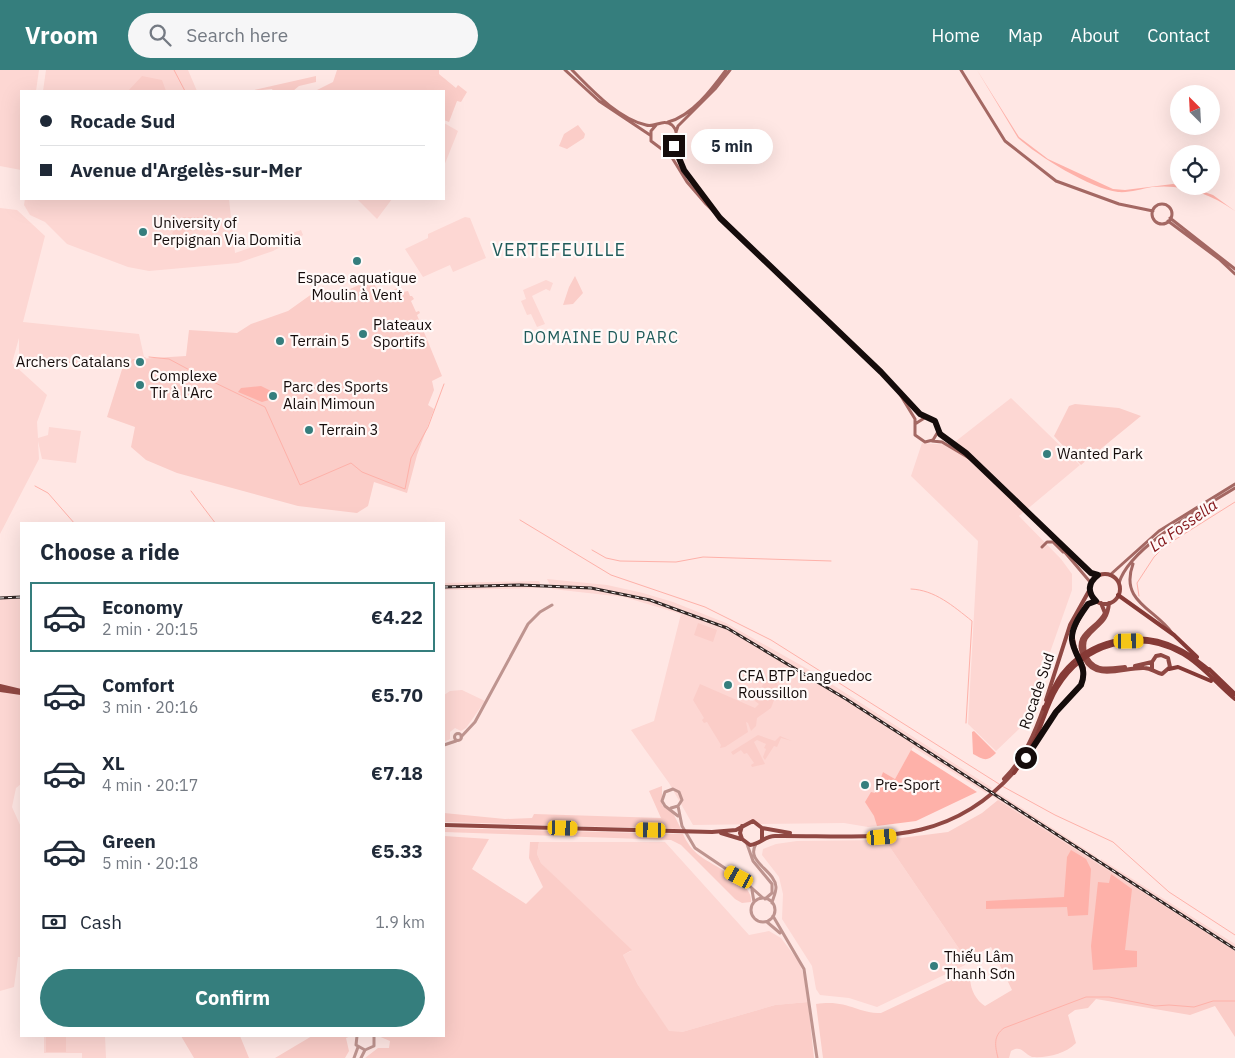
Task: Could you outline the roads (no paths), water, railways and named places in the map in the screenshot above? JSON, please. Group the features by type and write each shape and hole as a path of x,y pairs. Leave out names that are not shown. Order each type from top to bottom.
{"highway":[{"path":"1118,595 1174,635 1235,694"},
{"path":"1044,709 1054,686 1073,665 1090,652 1116,640 1147,639 1176,647 1209,670"},
{"path":"1090,652 1129,641 1164,646 1185,656 1235,700"},
{"path":"1014,773 1036,737 1056,689 1073,665"},
{"path":"1169,669 1178,667 1209,680 1235,700"}],"main road":[{"path":"566,70 599,102 650,135 653,143 671,156 687,182 720,218 898,391 926,417 935,421 944,437 970,459 1052,538 1091,573 1110,575 1119,583"},
{"path":"572,70 611,106 647,126 679,118 694,106 728,70"},
{"path":"720,218 680,164 674,142 678,126 715,89 728,70"},
{"path":"961,70 1005,141 1056,180 1119,204 1152,211"},
{"path":"666,122 672,125 676,132"},
{"path":"650,135 657,124"},
{"path":"661,148 669,147 674,142"},
{"path":"1159,205 1165,206 1170,210 1169,220 1162,224 1156,222 1152,217 1152,211 1159,205"},
{"path":"1169,220 1235,269"},
{"path":"1169,220 1235,274"},
{"path":"898,391 912,412 915,424 914,431 917,437 923,441 942,442 970,459"},
{"path":"915,424 919,419 926,417"},
{"path":"931,441 939,430"},
{"path":"1110,575 1159,531 1235,484"},
{"path":"1152,662 1136,666 1102,669 1090,663 1084,643 1104,621 1109,603 1118,595 1121,576 1134,561 1161,534 1235,488"},
{"path":"1052,538 1091,583"},
{"path":"1042,547 1047,542 1053,542 1074,563"},
{"path":"1134,561 1129,578 1134,596 1174,635"},
{"path":"1098,575 1091,583 1090,589 1096,601 1109,603"},
{"name":"Rocade Sud","path":"1008,778 1031,741 1044,709 1070,625 1090,589"},
{"name":"Rocade Sud","path":"762,840 775,836 902,835 927,829 953,819 984,799 1014,773 1056,712 1081,685 1084,668 1075,648 1072,634 1074,626 1088,604 1096,601"},
{"path":"1101,603 1105,613 1103,618 1083,637 1081,642 1081,651 1087,663 1100,672 1152,669 1162,674 1169,669 1170,663 1164,656 1156,656 1152,662 1152,669"},
{"path":"0,689 20,692"},
{"name":"Rocade Sud","path":"762,828 786,833 859,835 902,832 926,827 952,817 984,799"},
{"path":"445,825 712,832 736,830 742,826 753,821 762,828 762,840 756,844 747,844 742,839 740,833 742,826"},
{"path":"712,832 742,839"}],"street":[{"path":"445,746 469,729 475,722 528,624 540,612 552,607"},
{"path":"455,739 456,734 460,736"},
{"path":"679,816 666,806 662,800 663,794 668,790 675,789 681,794 682,800 678,806 679,816 687,837 695,848 772,903"},
{"path":"671,808 678,806"},
{"path":"747,844 753,860 772,884 772,893 764,899 754,902"},
{"path":"756,844 754,850 756,859 774,881 776,889 772,903 775,910 773,916 767,922"},
{"path":"749,885 753,892 754,902 751,908 752,916 760,922 767,922 784,937"},
{"path":"773,916 784,937 800,959 807,977 817,1058"},
{"path":"354,1058 358,1048 357,1037"},
{"path":"361,1058 365,1050 374,1046 374,1037"},
{"path":"358,1048 365,1050"}],"waterway":[{"path":"174,70 184,90"},
{"path":"149,357 169,359 197,374"},
{"path":"19,360 48,359 96,366 145,358"},
{"path":"199,375 265,407 300,485 351,463 362,472 405,489 411,458 428,427 444,384"},
{"path":"35,486 48,493 73,522"},
{"path":"191,491 214,522"},
{"name":"La Fossella","path":"1139,596 1137,583 1154,557 1165,546 1235,502"},
{"path":"520,520 611,575 705,607 771,640 999,784"},
{"path":"592,550 606,558 620,561 676,562 703,557 831,561"},
{"path":"911,589 928,592 936,596 972,621 966,723"},
{"path":"1002,786 1055,815 1113,842 1169,892 1235,935"},
{"path":"998,1058 996,1038 1004,1028 1086,997 1109,997 1155,1006 1194,1007 1213,1001 1235,1001"}],"railway":[{"path":"445,587 520,585 591,588 650,600 727,628 846,699 1235,949"},
{"path":"0,598 20,597"}],"place":[{"name":"University of Perpignan Via Domitia","path":"143,232"},
{"name":"Espace aquatique Moulin à Vent","path":"357,261"},
{"name":"Plateaux Sportifs","path":"363,334"},
{"name":"Terrain 5","path":"280,341"},
{"name":"Archers Catalans","path":"140,362"},
{"name":"Complexe Tir à l'Arc","path":"140,385"},
{"name":"Parc des Sports Alain Mimoun","path":"273,396"},
{"name":"Terrain 3","path":"309,430"},
{"name":"Wanted Park","path":"1047,454"},
{"name":"CFA BTP Languedoc Roussillon","path":"728,685"},
{"name":"Pre-Sport","path":"865,785"},
{"name":"Thiếu Lâm Thanh Sơn","path":"934,966"}],"district":[{"name":"VERTEFEUILLE","path":"559,250"},
{"name":"DOMAINE DU PARC","path":"601,337"}]}
